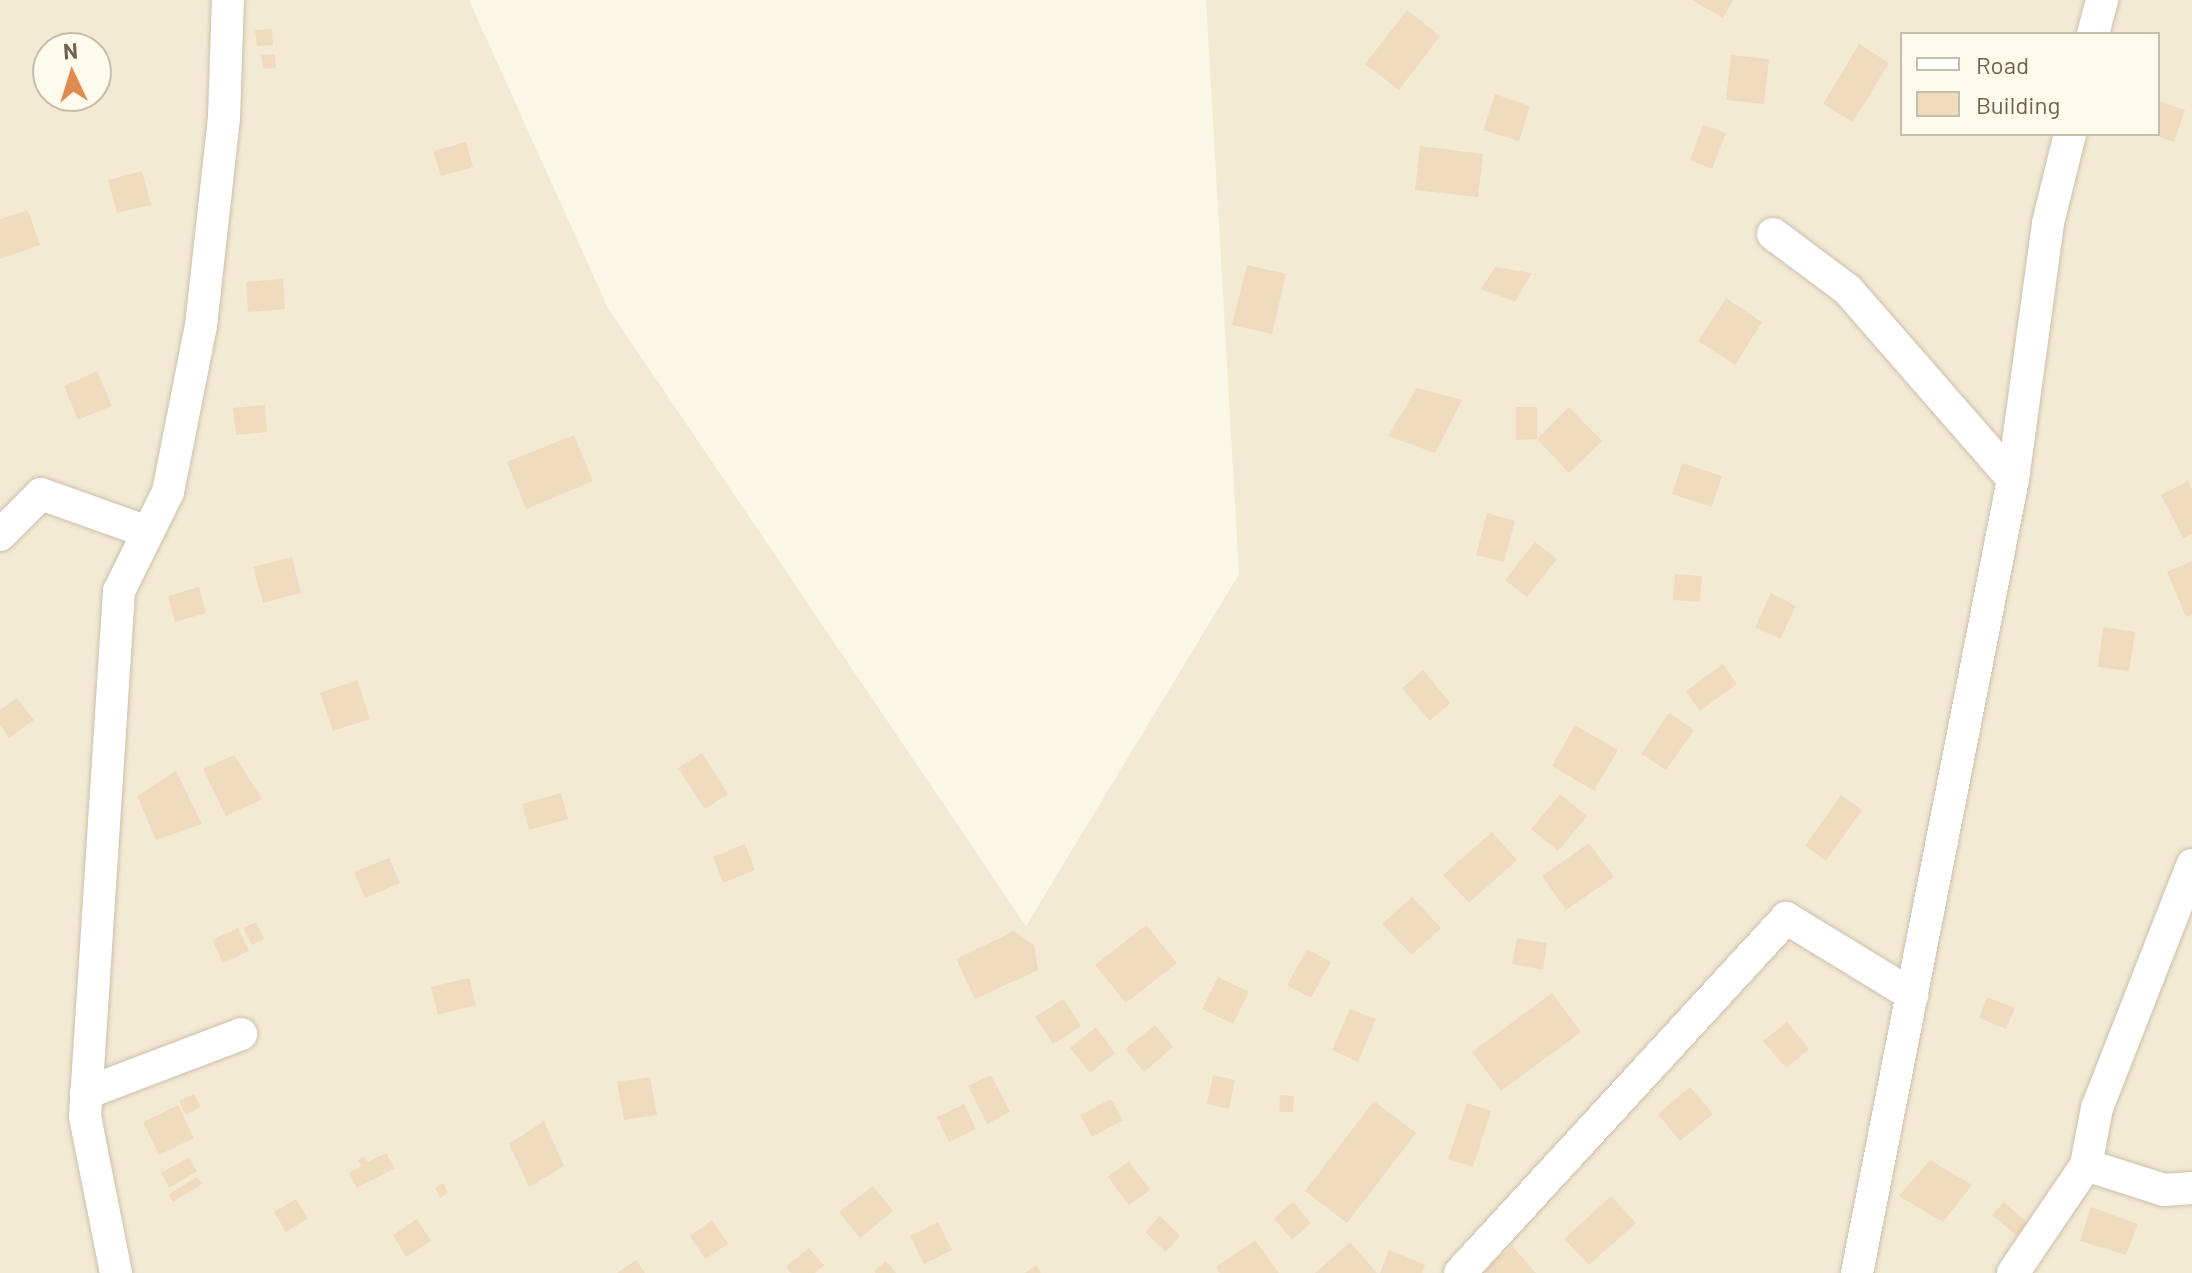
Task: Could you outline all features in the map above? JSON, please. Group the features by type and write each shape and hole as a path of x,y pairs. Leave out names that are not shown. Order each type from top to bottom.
{"street":[{"path":"116,1273 85,1116 119,591 168,492 201,326 224,118 228,0"},
{"path":"2094,32 2102,0"},
{"path":"1857,1273 2013,479 2048,223 2070,136"},
{"path":"1773,234 1848,290 2013,479"},
{"path":"0,535 41,494 148,532"},
{"path":"2013,1273 2086,1165 2097,1108 2192,865"},
{"path":"1460,1273 1786,918 1912,995"},
{"path":"86,1093 241,1034"},
{"path":"2086,1165 2164,1190 2192,1188"}],"shaded area":[{"path":"0,0 469,0 608,308 1026,926 1239,574 1206,0 2192,0 2192,1273 0,1273"}],"building":[{"path":"1692,0 1733,0 1723,18"},
{"path":"1407,10 1440,36 1399,90 1365,64"},
{"path":"272,29 273,45 257,46 255,30"},
{"path":"1859,44 1889,63 1853,122 1823,104"},
{"path":"275,54 276,68 263,69 261,55"},
{"path":"1731,55 1769,59 1764,104 1726,100"},
{"path":"1495,94 1530,106 1519,141 1483,130"},
{"path":"2160,102 2185,110 2174,142 2158,136 2160,136"},
{"path":"1703,125 1726,133 1712,169 1690,160"},
{"path":"466,142 473,167 441,176 433,151"},
{"path":"1420,146 1483,154 1478,197 1415,190"},
{"path":"142,171 151,205 117,213 108,180"},
{"path":"28,210 40,245 0,259 0,219"},
{"path":"1247,265 1286,274 1272,334 1232,325"},
{"path":"1495,267 1532,273 1515,302 1481,289"},
{"path":"283,279 285,309 248,312 246,282"},
{"path":"1726,298 1762,322 1735,365 1698,341"},
{"path":"97,371 112,406 78,420 64,386"},
{"path":"1417,388 1462,400 1435,453 1388,436"},
{"path":"265,405 267,432 236,435 233,408"},
{"path":"1516,407 1537,407 1537,439 1516,440"},
{"path":"1569,407 1602,441 1569,473 1537,439"},
{"path":"574,435 593,481 526,509 507,462"},
{"path":"1682,463 1722,476 1712,507 1672,494"},
{"path":"2188,481 2192,490 2192,534 2183,538 2161,495"},
{"path":"1487,513 1515,521 1504,562 1476,555"},
{"path":"1535,542 1557,559 1527,597 1505,580"},
{"path":"292,557 301,593 263,603 253,567"},
{"path":"2192,561 2192,615 2186,617 2167,572"},
{"path":"1675,574 1702,576 1700,602 1673,600"},
{"path":"199,587 206,613 175,622 168,596"},
{"path":"1771,593 1796,606 1780,639 1755,627"},
{"path":"2103,627 2135,632 2129,671 2098,667"},
{"path":"1723,664 1737,684 1700,711 1686,691"},
{"path":"1423,670 1450,703 1430,721 1402,688"},
{"path":"357,680 370,719 333,731 320,693"},
{"path":"17,698 34,720 9,738 0,725 0,710"},
{"path":"1669,713 1694,730 1666,770 1641,754"},
{"path":"1575,725 1618,750 1594,791 1552,766"},
{"path":"702,753 728,794 705,809 678,768"},
{"path":"234,755 262,799 226,816 203,769"},
{"path":"176,771 202,824 156,840 137,796"},
{"path":"561,793 568,819 529,830 522,804"},
{"path":"1560,794 1587,816 1558,851 1531,829"},
{"path":"1841,795 1862,810 1826,861 1805,846"},
{"path":"1492,832 1517,860 1469,903 1443,875"},
{"path":"1589,843 1614,877 1566,910 1542,876"},
{"path":"745,844 755,870 723,883 713,857"},
{"path":"389,858 400,883 365,898 354,872"},
{"path":"1412,897 1441,928 1412,955 1382,924"},
{"path":"256,922 264,939 252,945 243,928"},
{"path":"1146,925 1177,963 1126,1003 1095,965"},
{"path":"238,928 249,951 223,963 212,940"},
{"path":"1014,931 1034,945 1038,970 975,999 956,959"},
{"path":"1517,938 1547,943 1543,970 1512,964"},
{"path":"1307,949 1331,962 1311,998 1287,985"},
{"path":"1218,977 1249,992 1233,1024 1202,1009"},
{"path":"469,978 476,1005 438,1015 431,987"},
{"path":"1552,993 1581,1032 1501,1091 1472,1052"},
{"path":"1987,997 2015,1008 2006,1029 1979,1018"},
{"path":"1063,999 1081,1026 1053,1044 1035,1017"},
{"path":"1350,1009 1376,1019 1358,1062 1332,1050"},
{"path":"1787,1022 1809,1049 1786,1068 1763,1041"},
{"path":"1155,1025 1173,1047 1144,1072 1125,1049"},
{"path":"1096,1027 1115,1053 1090,1073 1070,1048"},
{"path":"991,1075 1010,1112 987,1124 968,1086"},
{"path":"1213,1075 1235,1080 1229,1109 1207,1104"},
{"path":"650,1077 657,1115 624,1120 617,1082"},
{"path":"1690,1087 1713,1114 1680,1141 1658,1114"},
{"path":"194,1094 201,1107 186,1115 179,1101"},
{"path":"1280,1095 1294,1096 1293,1112 1279,1112"},
{"path":"1111,1099 1123,1120 1092,1137 1080,1115"},
{"path":"1374,1101 1416,1133 1347,1223 1305,1191"},
{"path":"1467,1103 1491,1111 1473,1167 1448,1159"},
{"path":"964,1104 976,1129 949,1142 937,1117"},
{"path":"178,1105 194,1138 159,1155 143,1122"},
{"path":"544,1121 564,1166 529,1187 509,1144"},
{"path":"386,1153 395,1168 357,1188 349,1173 361,1166 358,1160 364,1156 368,1162"},
{"path":"189,1157 197,1171 169,1188 161,1173"},
{"path":"1930,1160 1972,1185 1943,1222 1899,1196"},
{"path":"1129,1161 1150,1190 1129,1205 1108,1177"},
{"path":"197,1177 202,1184 173,1202 168,1195"},
{"path":"443,1183 448,1193 440,1198 435,1188"},
{"path":"873,1186 893,1211 860,1238 839,1212"},
{"path":"1611,1196 1636,1223 1589,1265 1564,1239"},
{"path":"296,1199 308,1218 286,1232 274,1212"},
{"path":"1293,1202 1311,1223 1292,1240 1274,1218"},
{"path":"2004,1202 2028,1223 2017,1236 1992,1215"},
{"path":"2091,1207 2138,1224 2126,1255 2080,1241"},
{"path":"1160,1216 1180,1236 1166,1252 1145,1232"},
{"path":"417,1219 431,1241 406,1257 393,1235"},
{"path":"712,1220 728,1244 705,1259 690,1236"},
{"path":"938,1222 952,1250 924,1264 910,1236"},
{"path":"1255,1240 1279,1273 1220,1273 1216,1267"},
{"path":"1350,1242 1377,1273 1315,1273"},
{"path":"1512,1246 1536,1273 1480,1273"},
{"path":"809,1248 824,1265 815,1273 791,1273 786,1267"},
{"path":"1389,1250 1425,1265 1422,1273 1380,1273"},
{"path":"636,1260 645,1273 617,1273"},
{"path":"886,1261 896,1273 874,1271"},
{"path":"1036,1265 1041,1273 1025,1273"}]}
